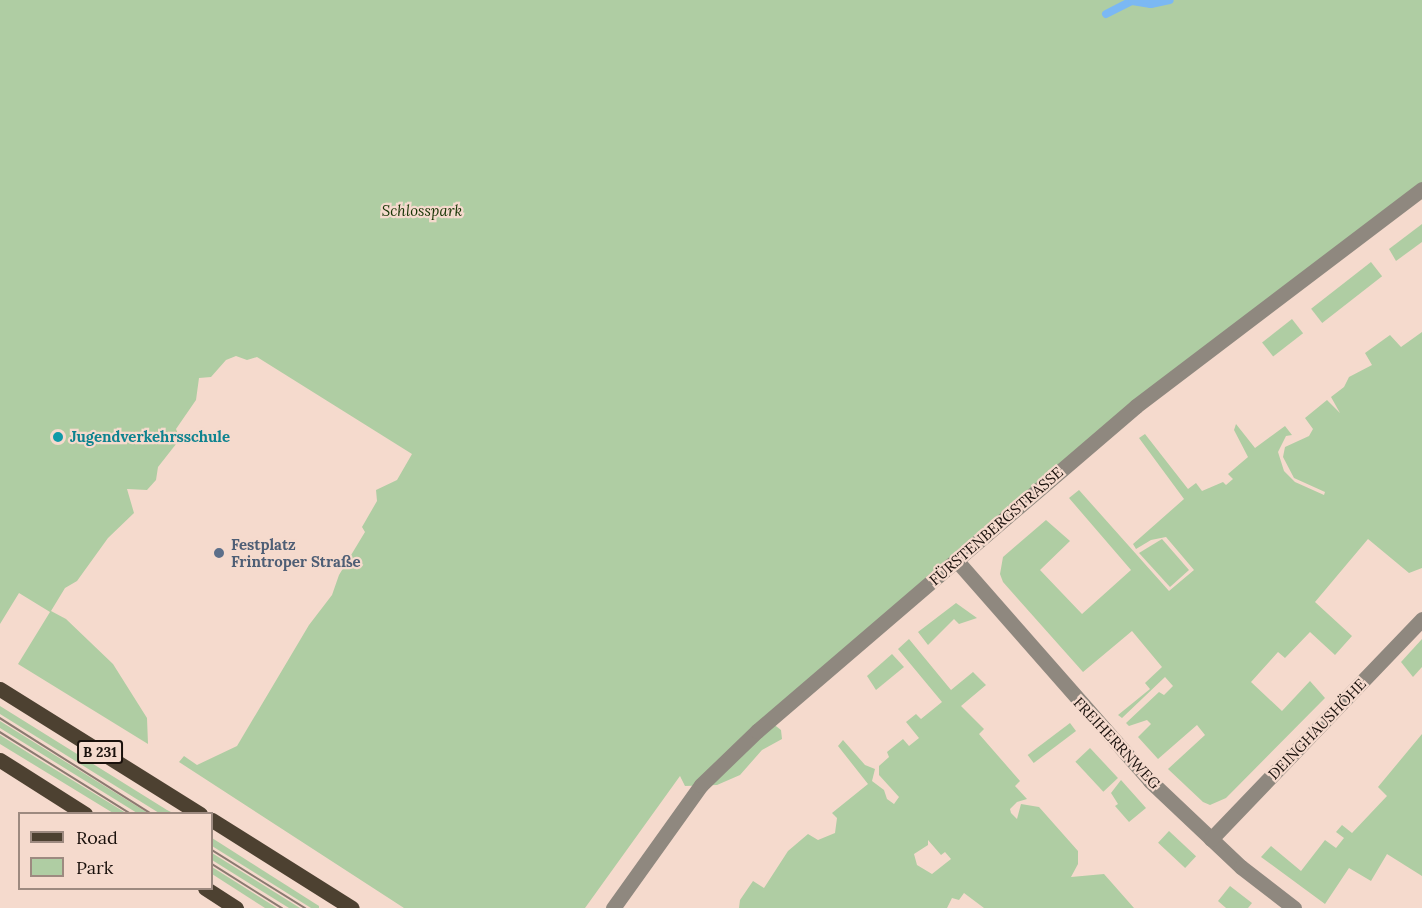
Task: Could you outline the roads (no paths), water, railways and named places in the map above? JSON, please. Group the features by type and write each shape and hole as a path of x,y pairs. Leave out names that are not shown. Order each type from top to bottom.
{"main road":[{"name":"B 231","path":"0,689 198,812"},
{"path":"0,760 83,812"},
{"path":"213,821 352,908"},
{"path":"208,890 236,908"}],"street":[{"name":"FÜRSTENBERGSTRASSE","path":"613,908 707,778 1136,406 1422,189"},
{"name":"FREIHERRNWEG","path":"957,561 1150,781 1211,839 1294,908"},
{"name":"DEINGHAUSHÖHE","path":"1211,839 1422,619"}],"waterway":[{"path":"1106,14 1132,1 1151,4 1170,0"}],"tram line":[{"path":"0,718 149,812"},
{"path":"0,732 128,812"},
{"path":"213,851 305,908"},
{"path":"213,865 282,908"}],"place":[{"name":"Jugendverkehrsschule","path":"58,437"},
{"name":"Festplatz Frintroper Straße","path":"219,553"}],"park label":[{"name":"Schlosspark","path":"422,211"}]}
